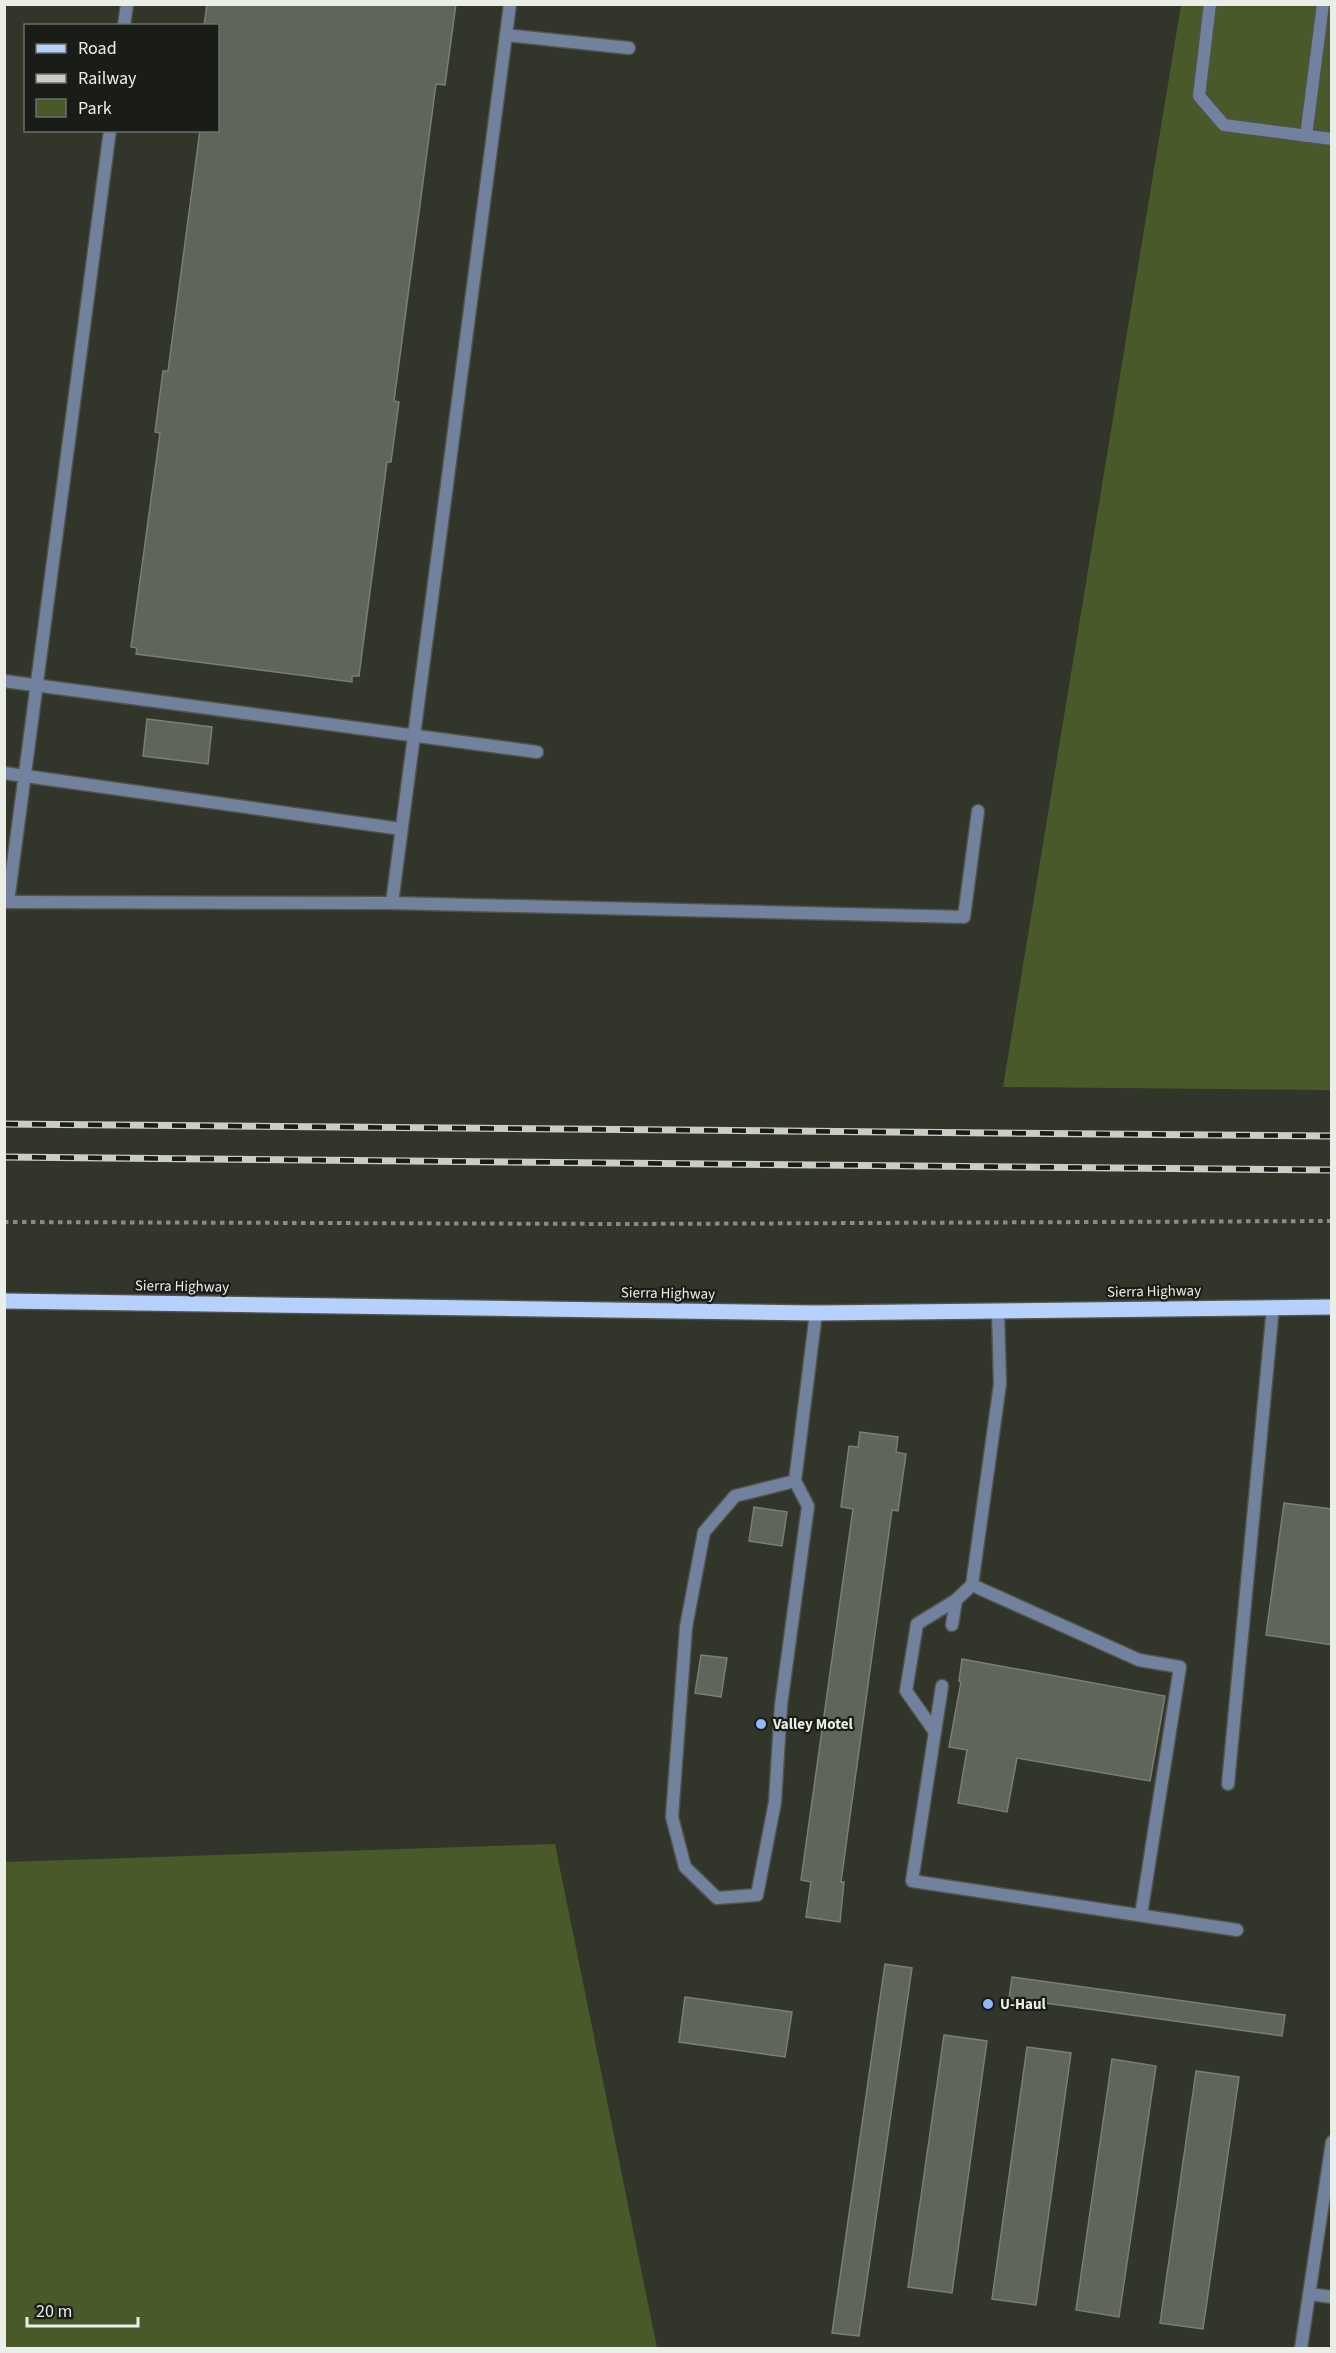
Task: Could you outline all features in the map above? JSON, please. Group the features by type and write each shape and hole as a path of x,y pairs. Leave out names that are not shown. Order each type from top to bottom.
{"main road":[{"name":"Sierra Highway","path":"4,1301 816,1313 1332,1307"}],"lane":[{"path":"124,24 127,4"},
{"path":"392,903 510,4"},
{"path":"1210,4 1199,96 1224,125 1332,139"},
{"path":"1306,136 1323,4"},
{"path":"506,35 629,48"},
{"path":"110,132 6,902 392,903 964,917 978,811"},
{"path":"4,681 537,752"},
{"path":"4,773 401,829"},
{"path":"1228,1784 1273,1307"},
{"path":"935,1732 906,1691 917,1624 956,1600 972,1585 1000,1384 998,1311"},
{"path":"795,1481 735,1496 704,1532 701,1544 686,1626 672,1817 685,1867 717,1898 757,1895 775,1802 782,1705 808,1506 795,1481 816,1313"},
{"path":"972,1585 1138,1660 1180,1667 1141,1915"},
{"path":"952,1624 956,1600"},
{"path":"942,1686 912,1881 1237,1930"},
{"path":"1301,2349 1332,2142"},
{"path":"1309,2294 1332,2296"}],"path":[{"path":"4,1222 627,1224 1332,1221"}],"green space":[{"path":"1181,5 1331,5 1331,1090 1003,1087"},
{"path":"555,1844 657,2348 5,2348 5,1862"}],"building":[{"path":"207,4 456,4 445,85 436,84 394,401 399,402 391,462 387,462 359,676 352,676 352,682 136,654 137,648 131,647 160,433 155,432 163,371 168,371 200,132 219,132 219,24 204,24"},
{"path":"147,719 212,727 208,764 143,756"},
{"path":"860,1432 898,1437 896,1452 906,1454 898,1511 892,1510 841,1882 844,1882 840,1922 806,1917 811,1882 801,1880 853,1509 841,1507 849,1446 858,1447"},
{"path":"1284,1503 1332,1509 1332,1645 1266,1635"},
{"path":"754,1507 787,1512 782,1546 749,1541"},
{"path":"701,1655 727,1658 721,1697 695,1693"},
{"path":"962,1659 1165,1696 1150,1781 1017,1758 1007,1812 958,1803 967,1750 949,1747 961,1682 959,1681"},
{"path":"885,1964 912,1968 859,2336 832,2333"},
{"path":"1012,1977 1285,2015 1282,2036 1009,1998"},
{"path":"685,1997 792,2012 785,2057 679,2042"},
{"path":"944,2035 987,2041 952,2293 908,2287"},
{"path":"1027,2047 1071,2053 1036,2305 992,2299"},
{"path":"1112,2059 1156,2066 1119,2317 1076,2310"},
{"path":"1196,2071 1239,2077 1203,2329 1160,2323"}],"railway":[{"path":"4,1124 1332,1136"},
{"path":"4,1157 1332,1170"}],"place":[{"name":"Valley Motel","path":"761,1724"},
{"name":"U-Haul","path":"988,2004"}]}
